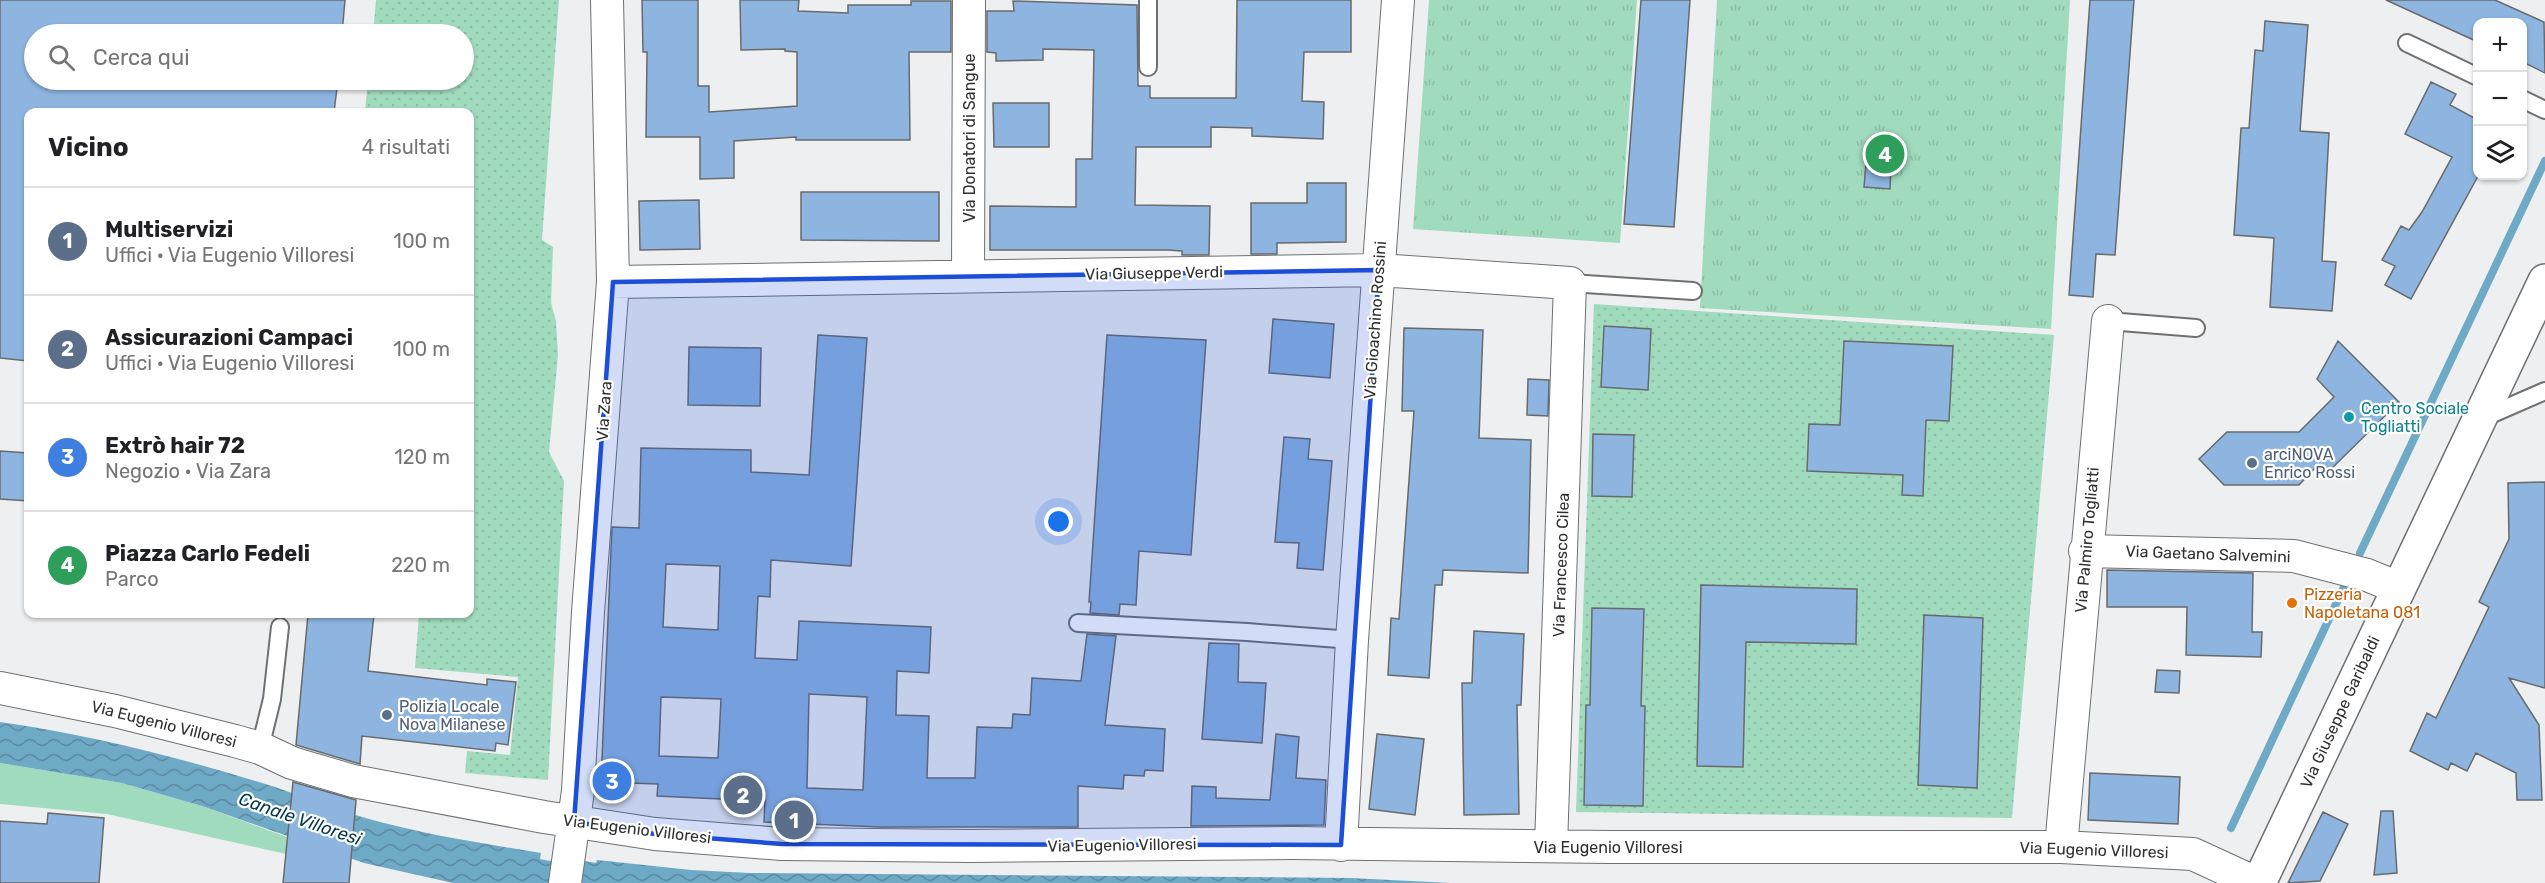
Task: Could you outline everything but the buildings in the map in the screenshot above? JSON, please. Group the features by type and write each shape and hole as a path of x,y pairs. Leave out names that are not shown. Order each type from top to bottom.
{"main road":[{"name":"Via Giuseppe Garibaldi","path":"2257,883 2545,281"}],"street":[{"name":"Via Zara","path":"567,868 574,822 614,282 606,0"},
{"name":"Via Donatori di Sangue","path":"968,276 969,0"},
{"name":"Via Gioachino Rossini","path":"1341,845 1352,640 1398,0"},
{"name":"Via Giuseppe Verdi","path":"614,282 1379,270 1570,283"},
{"name":"Via Francesco Cilea","path":"1551,846 1570,283"},
{"name":"Via Palmiro Togliatti","path":"2061,848 2085,551 2108,321"},
{"name":"Via Gaetano Salvemini","path":"2085,551 2294,556 2367,576 2399,588"},
{"name":"Via Eugenio Villoresi","path":"0,688 115,711 260,748 292,763 352,781 574,822 655,834 782,844 971,846 1292,843 2061,848 2193,854 2257,883"}],"lane":[{"path":"1148,0 1148,67"},
{"path":"2407,43 2473,75"},
{"path":"2527,101 2545,110"},
{"name":"Via Giuseppe Verdi","path":"1570,283 1693,291"},
{"name":"Via Palmiro Togliatti","path":"2108,321 2196,328"},
{"path":"2479,420 2545,391"},
{"path":"1078,623 1352,640"},
{"path":"260,748 272,699 280,627"}],"highlighted area":[{"path":"1379,270 1341,845 782,844 655,834 574,822 613,282"}],"green space":[{"path":"376,0 559,0 542,240 553,247 551,303 556,321 558,355 549,452 564,481 548,780 465,773 467,751 510,755 518,677 415,668 419,618 474,618 474,108 365,108 367,90 474,90 474,24 374,24"},
{"path":"1429,0 1637,0 1620,243 1413,229"},
{"path":"1717,0 2070,0 2051,329 1700,308"},
{"path":"1594,304 2054,335 2012,818 1576,812"},
{"path":"0,763 122,783 202,806 287,837 286,854 107,814 0,804"}],"water":[{"name":"Canale Villoresi","path":"0,722 139,749 275,787 351,814 384,823 451,838 541,853 540,859 550,861 555,856 596,863 597,860 691,870 750,873 1350,878 1451,883 453,883 364,863 202,806 122,783 0,763"}],"waterway":[{"path":"2360,553 2545,161"},
{"path":"2231,828 2343,589"}],"place":[{"name":"Piazza Carlo Fedeli","path":"1885,154"},
{"name":"Centro Sociale Togliatti","path":"2349,417"},
{"name":"arciNOVA Enrico Rossi","path":"2252,463"},
{"name":"Pizzeria Napoletana 081","path":"2292,603"},
{"name":"Polizia Locale Nova Milanese","path":"387,715"},
{"name":"Extrò hair 72","path":"612,781"},
{"name":"Assicurazioni Campaci","path":"743,795"},
{"name":"Multiservizi","path":"794,820"}]}
